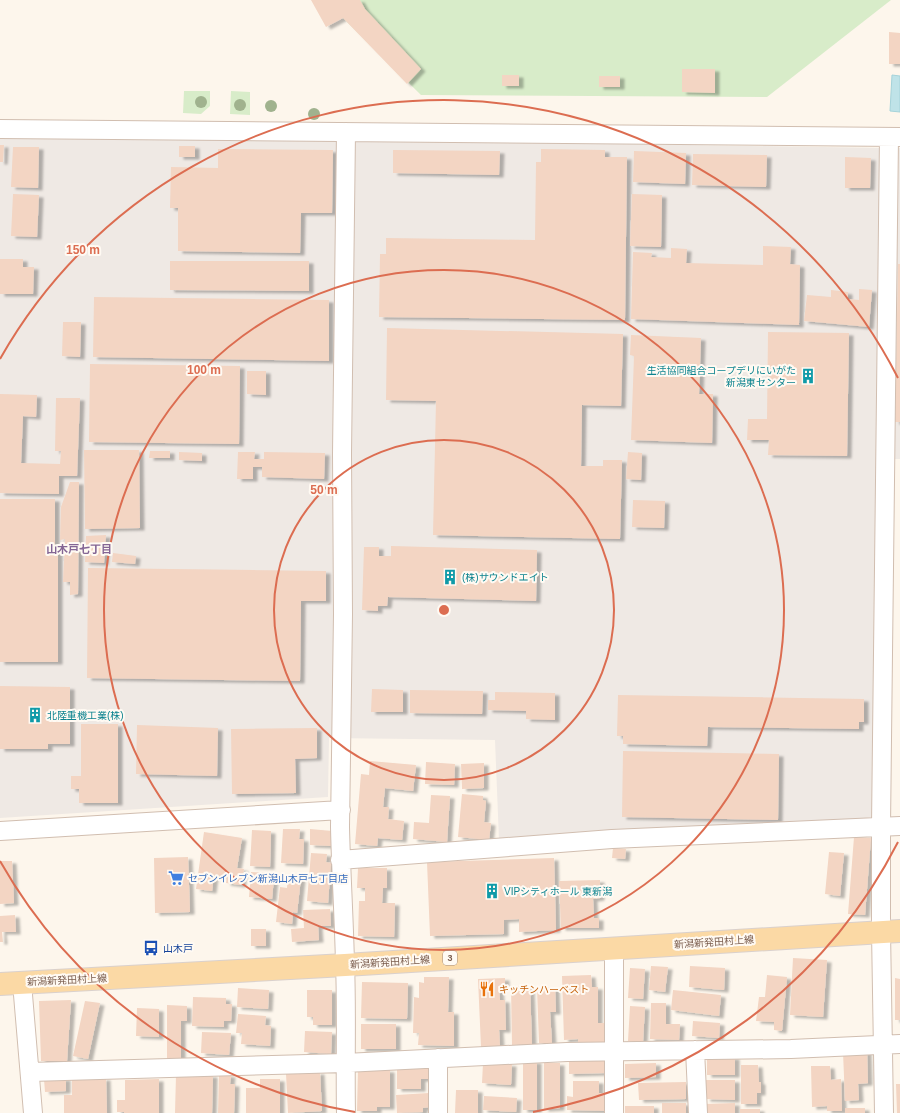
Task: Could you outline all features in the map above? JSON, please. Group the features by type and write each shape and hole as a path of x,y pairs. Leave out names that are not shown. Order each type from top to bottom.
{"main road":[{"name":"新潟新発田村上線","path":"0,984 345,965 890,931"}],"street":[{"path":"0,129 895,137 881,826 890,931 891,1044 884,1113"},
{"path":"346,132 342,454 343,614 340,860 345,965 346,1113"},
{"path":"0,831 341,810"},
{"path":"340,860 612,839 900,826"},
{"path":"614,948 614,1113"},
{"path":"22,983 33,1113"},
{"path":"30,1072 345,1063 567,1052 792,1049 891,1044"},
{"path":"695,1050 698,1113"},
{"path":"438,1058 438,1113"}],"shaded area":[{"path":"0,134 882,148 872,818 499,840 495,740 329,738 328,797 0,818"},
{"path":"896,148 900,148 900,459 892,459"}],"green space":[{"path":"333,0 891,0 767,97 421,95 343,18"},
{"path":"184,91 210,91 210,106 201,114 183,113"},
{"path":"231,91 250,92 250,115 230,114"}],"water":[{"path":"892,75 900,76 900,112 890,111"}],"building":[{"path":"311,0 360,0 365,9 421,69 407,84 343,18 326,27"},
{"path":"889,32 900,33 900,64 889,64"},
{"path":"682,69 715,69 715,93 682,92"},
{"path":"502,75 519,75 519,86 502,86"},
{"path":"599,76 620,76 620,87 599,87"},
{"path":"0,145 4,145 3,162 0,162"},
{"path":"179,146 195,146 195,157 179,157"},
{"path":"13,147 39,147 38,188 11,187"},
{"path":"218,149 333,150 332,213 301,213 300,253 178,251 178,208 170,208 171,167 218,168"},
{"path":"541,149 605,150 605,157 627,157 625,320 379,317 380,254 386,254 386,238 535,240 536,162 541,162"},
{"path":"393,150 500,151 499,175 393,173"},
{"path":"634,151 686,153 685,184 633,182"},
{"path":"693,154 767,155 766,187 692,185"},
{"path":"845,157 871,158 870,188 845,188"},
{"path":"13,194 39,195 37,237 11,236"},
{"path":"632,194 662,195 661,247 630,246"},
{"path":"763,246 791,247 790,264 800,265 799,325 631,319 633,252 652,253 651,257 671,258 671,248 687,249 686,263 763,265"},
{"path":"0,259 23,259 23,267 34,267 33,294 0,294"},
{"path":"170,261 309,261 309,291 170,290"},
{"path":"898,264 900,264 900,422 895,422"},
{"path":"859,289 872,290 869,327 804,321 807,295 831,297 831,290 848,292 848,299 859,300"},
{"path":"94,297 329,300 329,361 93,357"},
{"path":"63,322 81,322 80,357 62,356"},
{"path":"387,328 623,334 621,406 582,405 581,466 603,466 603,460 622,460 620,539 433,535 436,401 386,400"},
{"name":"生活協同組合コープデリにいがた 新潟東センター","path":"768,332 849,333 847,456 768,455 769,440 747,440 748,419 767,419"},
{"path":"631,335 701,338 699,394 713,394 712,443 631,440 634,356 630,355"},
{"path":"90,364 240,366 239,444 89,442"},
{"path":"247,371 266,371 266,395 247,394"},
{"path":"0,394 37,395 36,417 23,416 21,463 60,464 61,451 55,451 56,398 80,398 77,476 59,476 59,494 0,493"},
{"path":"84,450 139,450 140,528 85,529"},
{"path":"150,451 170,451 170,458 149,458"},
{"path":"179,452 202,453 202,461 179,460"},
{"path":"238,452 255,452 254,459 264,459 264,452 325,453 324,479 262,477 262,467 253,467 253,479 237,479"},
{"path":"628,452 642,453 641,480 626,479"},
{"path":"70,482 79,482 78,594 70,595 70,582 63,582 65,539 60,540 61,507"},
{"path":"0,499 55,499 55,545 58,545 58,662 0,662"},
{"path":"633,500 665,501 664,528 632,527"},
{"path":"106,535 104,563 85,562 86,536"},
{"name":"(株)サウンドエイト","path":"391,546 537,550 536,601 388,597 387,606 378,606 378,611 362,610 364,547 379,547 379,556 391,556"},
{"path":"113,553 136,556 135,564 112,562"},
{"path":"88,568 326,571 326,601 301,601 300,681 87,678"},
{"name":"北陸重機工業(株)","path":"0,686 70,687 70,744 48,744 48,749 0,749"},
{"path":"372,689 403,690 403,712 371,712"},
{"path":"410,690 483,691 482,714 410,713"},
{"path":"495,692 555,693 555,720 526,719 526,711 488,710 488,700 495,700"},
{"path":"618,695 864,699 864,722 859,722 859,729 708,727 707,746 623,744 623,736 617,736"},
{"path":"81,724 118,724 118,803 79,803 79,789 71,789 71,776 81,776"},
{"path":"137,725 218,728 217,776 136,774"},
{"path":"317,728 317,758 295,759 296,793 232,794 231,729"},
{"path":"623,751 779,754 778,820 622,817"},
{"path":"370,761 416,765 413,791 385,788 383,807 389,807 388,819 404,821 402,840 378,838 377,846 355,844 361,774 369,775"},
{"path":"426,762 455,764 454,785 425,784"},
{"path":"484,763 484,788 462,789 461,764"},
{"path":"462,794 483,796 483,800 486,801 484,822 491,823 489,840 458,837"},
{"path":"431,795 450,796 447,842 413,839 414,822 429,823"},
{"path":"283,829 300,829 299,839 304,839 303,864 281,863"},
{"path":"310,829 332,831 331,846 310,845"},
{"path":"252,830 271,831 270,867 250,866"},
{"path":"204,832 242,838 237,868 244,869 241,885 226,883 227,877 214,875 212,891 196,889"},
{"path":"854,837 871,838 865,915 848,914"},
{"path":"613,848 626,849 625,859 612,858"},
{"path":"829,852 844,853 840,896 825,894"},
{"path":"311,853 327,854 326,862 331,863 328,903 307,901"},
{"path":"188,857 190,912 155,913 154,858"},
{"name":"VIPシティホール 東新潟","path":"554,858 556,930 519,932 519,919 504,920 504,934 430,936 427,862"},
{"path":"0,861 12,861 14,903 0,904"},
{"path":"358,868 387,868 387,888 383,888 382,903 395,903 394,937 358,936 359,901 365,901 365,888 357,888"},
{"path":"251,872 269,873 268,878 274,878 272,899 249,897"},
{"path":"288,876 301,878 297,913 293,912 292,924 276,922 280,887 287,888"},
{"path":"600,880 600,898 593,899 594,918 599,918 599,928 561,928 559,881"},
{"path":"330,909 331,926 318,926 319,940 292,942 291,929 304,928 303,910"},
{"path":"15,915 16,932 2,932 3,942 0,942 0,916"},
{"path":"251,929 266,929 266,946 251,946"},
{"path":"793,958 827,960 823,1017 790,1015"},
{"path":"651,966 668,967 665,992 649,990"},
{"path":"690,966 725,968 724,990 689,987"},
{"path":"630,968 645,969 643,999 628,998"},
{"path":"591,975 592,987 598,987 598,1023 605,1023 605,1044 578,1044 578,1039 564,1040 562,976"},
{"path":"767,975 787,977 782,1031 774,1030 774,1022 756,1021 759,997 765,997"},
{"path":"424,977 449,977 448,1012 454,1012 454,1046 418,1045 419,1033 413,1033 414,997 419,998 419,982 424,983"},
{"path":"505,978 505,985 499,986 500,1000 505,1000 506,1030 499,1030 500,1046 481,1047 478,979"},
{"path":"895,978 900,979 900,1020 895,1020"},
{"path":"362,982 408,983 407,1019 361,1018"},
{"path":"511,986 530,986 532,1044 512,1045"},
{"path":"555,987 556,1012 550,1012 552,1043 539,1043 537,988"},
{"path":"238,988 269,990 268,1009 237,1007"},
{"path":"307,990 332,990 332,1025 313,1025 313,1017 307,1017"},
{"path":"673,990 721,995 719,1016 671,1010"},
{"path":"193,997 226,998 226,1004 232,1004 231,1021 224,1021 224,1027 192,1026"},
{"path":"71,1000 67,1061 41,1061 39,1001"},
{"path":"85,1001 100,1003 88,1059 73,1056"},
{"path":"651,1003 666,1003 666,1024 680,1024 679,1040 650,1039"},
{"path":"167,1005 187,1006 187,1021 181,1021 181,1060 167,1060"},
{"path":"630,1006 645,1007 643,1042 628,1041"},
{"path":"137,1008 159,1009 159,1037 136,1036"},
{"path":"238,1014 266,1016 265,1025 271,1026 270,1046 241,1044 242,1033 236,1033"},
{"path":"693,1021 720,1023 719,1038 692,1036"},
{"path":"361,1024 396,1024 396,1049 361,1049"},
{"path":"305,1031 332,1032 331,1054 304,1052"},
{"path":"202,1032 231,1033 229,1055 201,1053"},
{"path":"867,1051 868,1083 858,1084 859,1100 845,1101 843,1052"},
{"path":"707,1057 735,1057 735,1075 707,1075"},
{"path":"604,1059 605,1073 569,1074 569,1061"},
{"path":"523,1061 537,1061 537,1110 523,1110"},
{"path":"483,1063 512,1064 511,1085 482,1083"},
{"path":"544,1063 560,1063 560,1108 544,1109"},
{"path":"656,1063 656,1077 625,1078 625,1064"},
{"path":"741,1065 758,1065 761,1093 757,1093 757,1104 741,1104"},
{"path":"811,1066 830,1066 831,1080 841,1079 842,1111 827,1111 827,1106 812,1107"},
{"path":"433,1067 433,1079 421,1079 421,1089 397,1089 397,1068"},
{"path":"358,1069 390,1070 390,1107 377,1107 377,1111 357,1111"},
{"path":"320,1072 322,1111 288,1113 286,1074"},
{"path":"219,1074 231,1075 230,1084 235,1084 234,1113 218,1113"},
{"path":"176,1075 213,1075 212,1113 175,1113"},
{"path":"66,1078 66,1091 45,1092 44,1079"},
{"path":"106,1078 107,1113 64,1113 64,1095 72,1095 72,1080"},
{"path":"159,1079 159,1113 117,1112 117,1100 125,1100 125,1080"},
{"path":"260,1079 280,1079 280,1113 246,1113 246,1088 260,1088"},
{"path":"706,1080 735,1080 735,1100 706,1099"},
{"path":"573,1081 599,1081 599,1093 608,1094 608,1111 567,1110 567,1096 573,1097"},
{"path":"686,1082 686,1099 639,1100 638,1083"},
{"path":"896,1084 900,1084 900,1113 897,1113"},
{"path":"456,1090 478,1090 478,1113 455,1113"},
{"path":"429,1093 430,1107 423,1108 423,1112 397,1113 396,1095"},
{"path":"484,1096 517,1098 516,1112 483,1110"},
{"path":"662,1103 686,1103 686,1113 662,1113"},
{"path":"735,1103 735,1113 705,1113 705,1104"},
{"path":"625,1106 654,1106 654,1113 625,1113"},
{"path":"845,1108 865,1108 865,1113 845,1113"},
{"path":"740,1109 760,1109 760,1113 740,1113"}],"place":[{"name":"生活協同組合コープデリにいがた 新潟東センター","path":"808,376"},
{"name":"(株)サウンドエイト","path":"450,577"},
{"name":"北陸重機工業(株)","path":"35,715"},
{"name":"セブンイレブン新潟山木戸七丁目店","path":"176,878"},
{"name":"VIPシティホール 東新潟","path":"492,891"},
{"name":"山木戸","path":"151,948"},
{"name":"キッチンハーベスト","path":"487,989"}],"district":[{"name":"山木戸七丁目","path":"79,549"}]}
